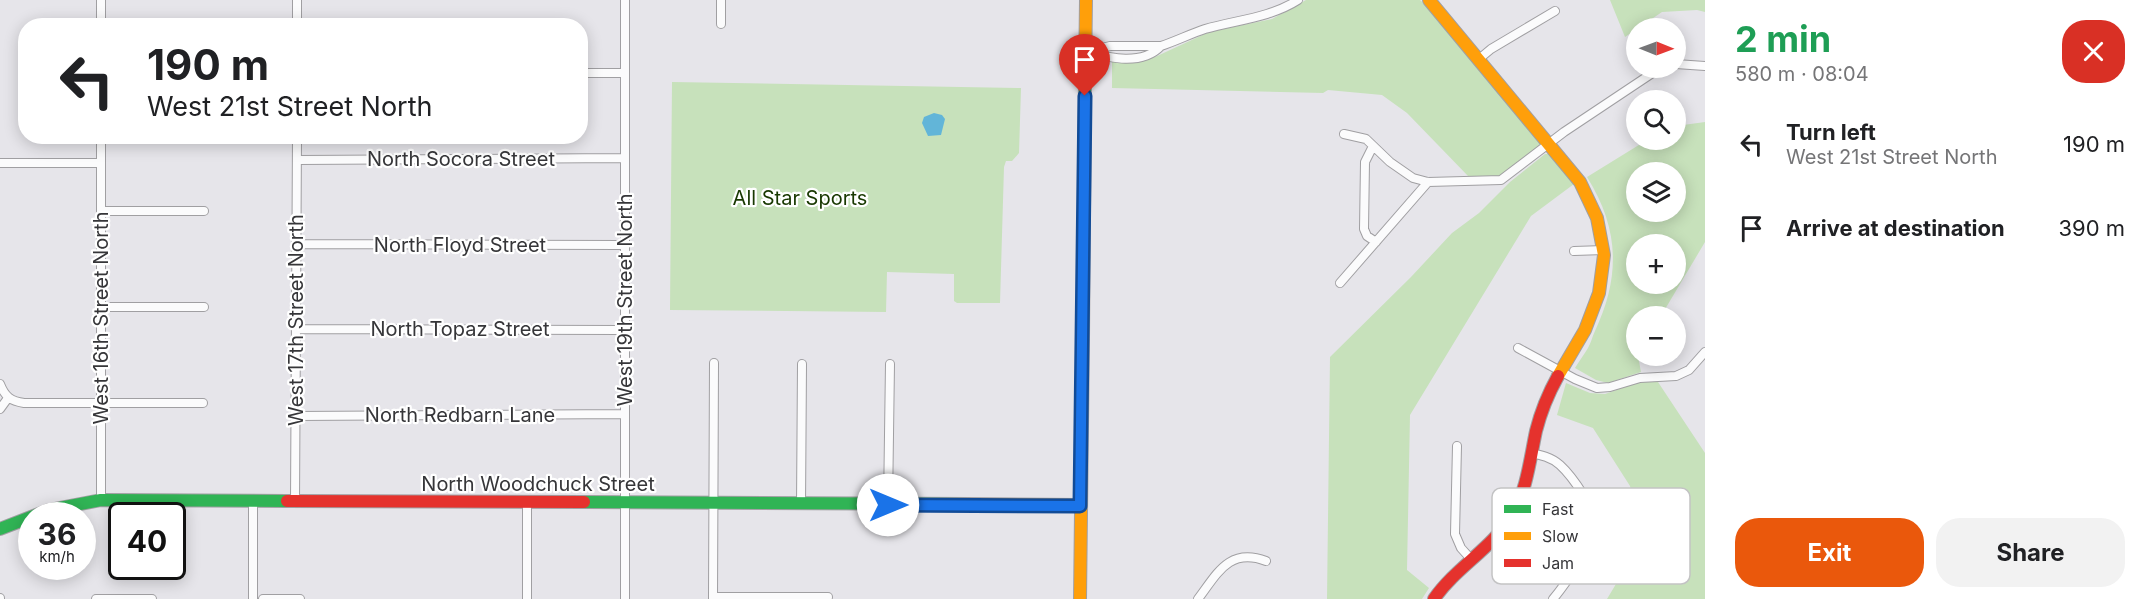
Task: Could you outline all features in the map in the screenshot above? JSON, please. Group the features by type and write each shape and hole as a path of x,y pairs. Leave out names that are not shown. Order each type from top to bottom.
{"street":[{"path":"101,0 101,18"},
{"path":"297,0 297,18"},
{"name":"West 19th Street North","path":"625,0 625,599"},
{"path":"721,0 721,24"},
{"path":"1080,599 1086,0"},
{"path":"1086,52 1109,58 1131,58 1153,54 1161,46 1203,30 1281,9 1298,0"},
{"path":"1429,0 1580,182 1592,201 1600,228 1604,250 1602,286 1587,327 1545,402 1535,432 1523,488"},
{"path":"1479,60 1491,50 1555,11"},
{"path":"1686,65 1705,66"},
{"path":"588,73 625,73"},
{"path":"1344,134 1366,139 1390,162 1413,178 1428,182 1501,180 1645,78"},
{"name":"West 16th Street North","path":"101,144 101,500"},
{"name":"West 17th Street North","path":"295,502 297,144"},
{"path":"1373,146 1365,162 1364,229 1367,236 1376,242"},
{"name":"North Socora Street","path":"297,160 624,158"},
{"path":"0,163 101,163"},
{"path":"1340,283 1428,182"},
{"path":"101,212 204,211"},
{"name":"North Floyd Street","path":"297,244 624,245"},
{"path":"1574,251 1604,250"},
{"path":"101,307 204,307"},
{"name":"North Topaz Street","path":"296,329 625,330"},
{"path":"1518,348 1575,379 1597,388 1610,387 1640,378 1676,376 1689,370 1703,358"},
{"path":"714,363 713,598 828,597"},
{"path":"801,505 802,364"},
{"path":"888,505 890,364"},
{"path":"0,384 3,393 8,398 24,403 203,403"},
{"path":"0,409 8,398"},
{"name":"North Redbarn Lane","path":"296,416 625,414"},
{"path":"1456,446 1455,534 1461,548 1470,558"},
{"path":"1530,453 1545,456 1559,464 1577,488"},
{"name":"North Woodchuck Street","path":"0,528 57,506 101,500 1080,506"},
{"path":"253,599 254,502"},
{"path":"526,599 527,503"},
{"path":"1434,599 1444,584 1492,538"},
{"path":"1198,599 1219,570 1233,559 1245,556 1266,561"},
{"path":"1553,599 1563,584"},
{"path":"96,599 152,599"},
{"path":"263,599 300,599"}],"green space":[{"path":"1306,0 1420,0 1436,15 1540,143 1538,148 1502,176 1469,177 1407,113 1382,95 1328,90 1323,93 1112,88 1112,62 1155,57 1209,32 1272,19"},
{"path":"1610,0 1705,0 1705,12 1697,10 1662,12 1653,18 1626,18 1625,37"},
{"name":"All Star Sports","path":"672,82 1021,88 1019,153 1012,161 1006,161 1004,167 1000,303 957,303 954,301 954,274 887,272 886,312 670,310"},
{"path":"1705,122 1705,242 1686,274 1686,234 1626,234 1626,294 1674,294 1667,306 1626,306 1626,366 1640,366 1641,372 1608,383 1596,380 1575,368 1589,346 1603,311 1612,272 1613,252 1605,215 1598,196 1587,177 1631,150 1686,150 1686,125"},
{"path":"1545,154 1549,154 1574,184 1531,216 1410,415 1407,570 1429,588 1422,599 1327,599 1330,357 1452,233 1479,213 1510,182"},
{"path":"1642,381 1658,382 1705,453 1705,599 1607,599 1616,584 1690,584 1690,488 1630,488 1593,428 1557,415 1566,383 1590,393 1605,394"}],"water":[{"path":"934,113 942,115 945,119 941,135 928,136 922,123 924,117"}],"traffic: fast":[{"path":"1083,339 1085,80"},
{"path":"0,529 49,510 101,500 287,501"},
{"path":"584,502 967,504"}],"traffic: slow":[{"path":"1085,80 1086,0"},
{"path":"1429,0 1580,182 1597,218 1604,255 1599,293 1585,330 1558,376"},
{"path":"1080,599 1083,339"},
{"path":"967,504 1080,505"}],"traffic: jam":[{"path":"1524,488 1540,416 1558,376"},
{"path":"287,501 584,502"},
{"path":"1434,599 1453,577 1492,541"}],"route":[{"path":"888,505 1080,506 1085,96"}]}
